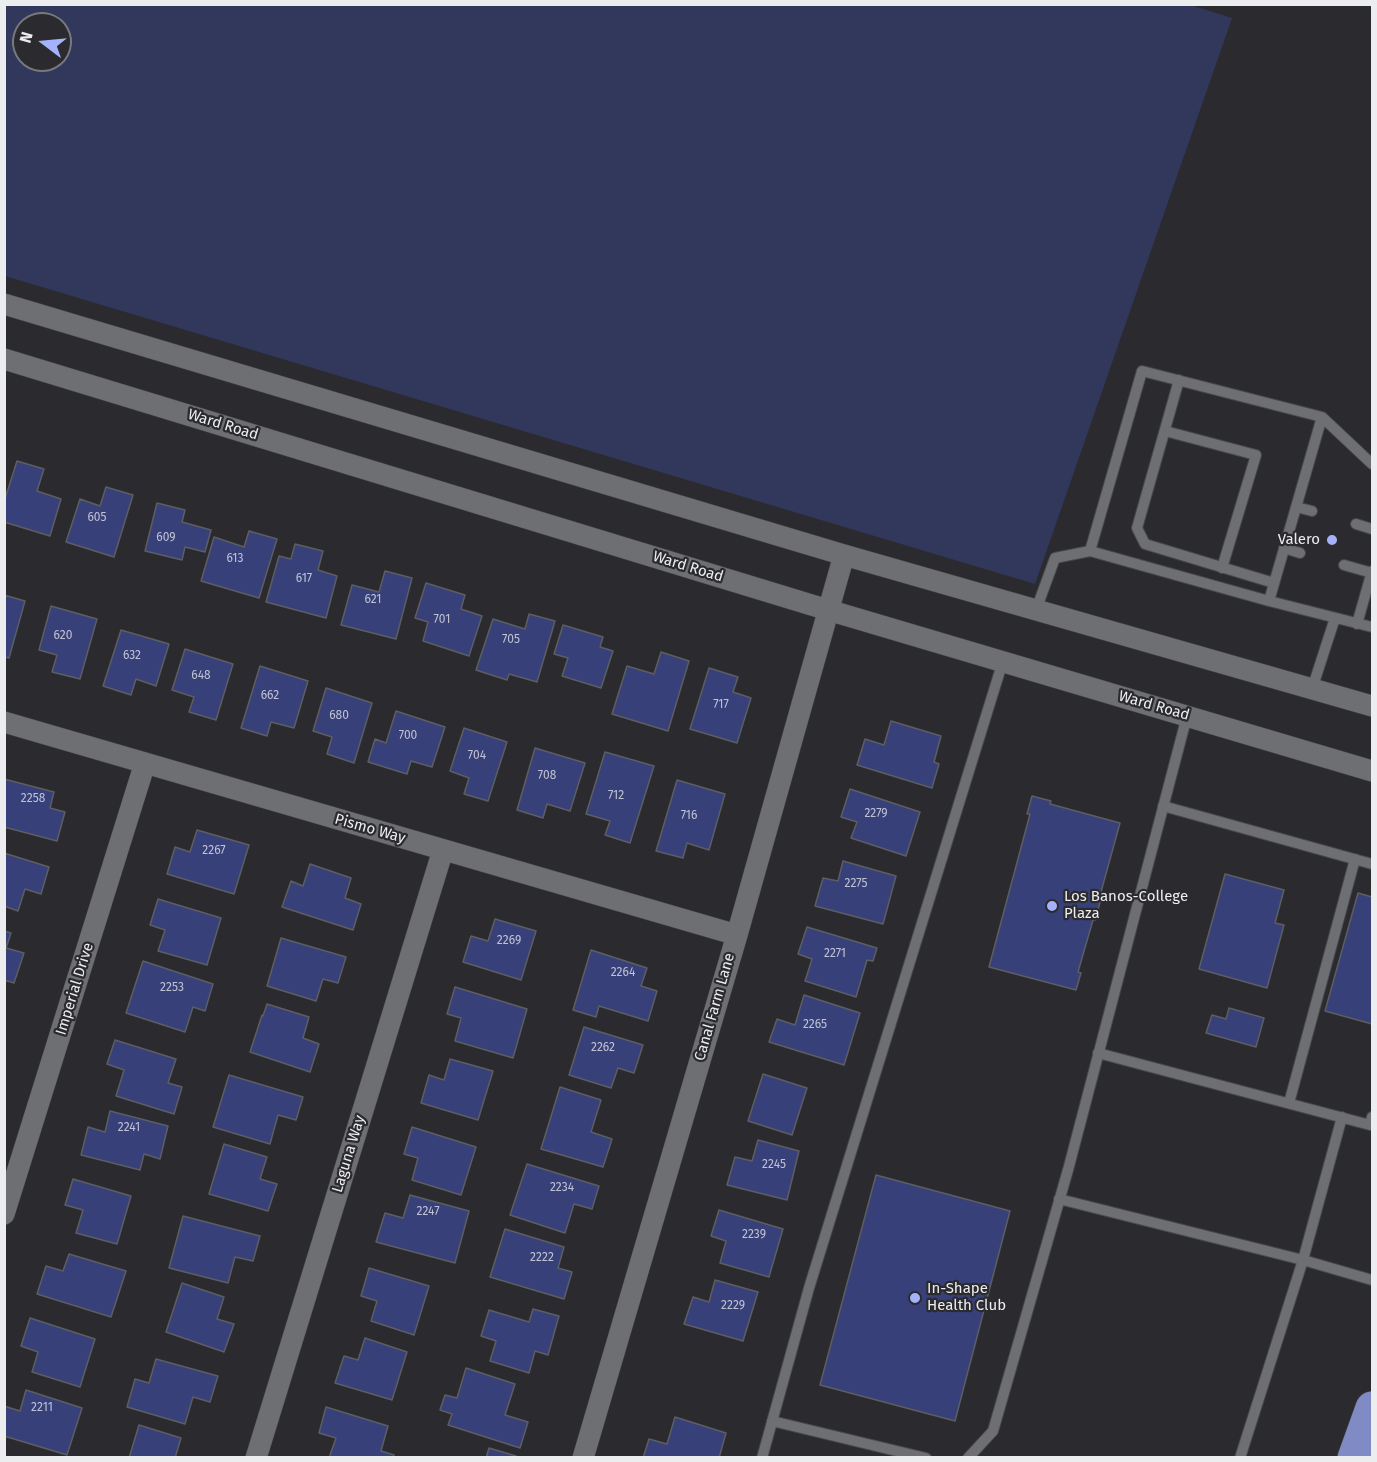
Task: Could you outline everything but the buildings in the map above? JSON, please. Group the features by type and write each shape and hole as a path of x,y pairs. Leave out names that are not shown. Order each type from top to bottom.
{"highway":[{"path":"1354,1458 1372,1408"}],"street":[{"path":"4,304 844,555 1372,706"},
{"name":"Ward Road","path":"4,359 828,610 1372,771"},
{"name":"Canal Farm Lane","path":"583,1458 737,935 844,555"},
{"name":"Pismo Way","path":"4,722 737,935"},
{"name":"Imperial Drive","path":"4,1214 145,763"},
{"name":"Laguna Way","path":"256,1458 443,850"}],"lane":[{"path":"1090,551 1142,371 1322,417 1372,464"},
{"path":"1179,380 1137,528 1146,544 1274,583"},
{"path":"1269,601 1322,417"},
{"path":"1165,431 1256,455 1222,568"},
{"path":"1296,507 1312,512"},
{"path":"1356,524 1372,529"},
{"path":"1284,548 1300,552"},
{"path":"1036,610 1055,558 1090,551 1372,627"},
{"path":"1344,565 1372,572 1358,624"},
{"path":"1312,689 1335,618"},
{"path":"762,1458 809,1288 1003,661"},
{"path":"968,1458 993,1431 1059,1199 1187,716"},
{"path":"1163,806 1372,864"},
{"path":"1289,1103 1355,859"},
{"path":"1098,1053 1370,1125 1372,1117"},
{"path":"1240,1458 1303,1260 1342,1117"},
{"path":"1059,1199 1303,1260 1372,1280"},
{"path":"772,1421 926,1458"}],"shaded area":[{"path":"1187,4 1232,18 1035,584 5,276 5,5"}],"place":[{"name":"Valero","path":"1332,540"},
{"name":"Los Banos-College Plaza","path":"1052,906"},
{"name":"In-Shape Health Club","path":"915,1298"}]}
